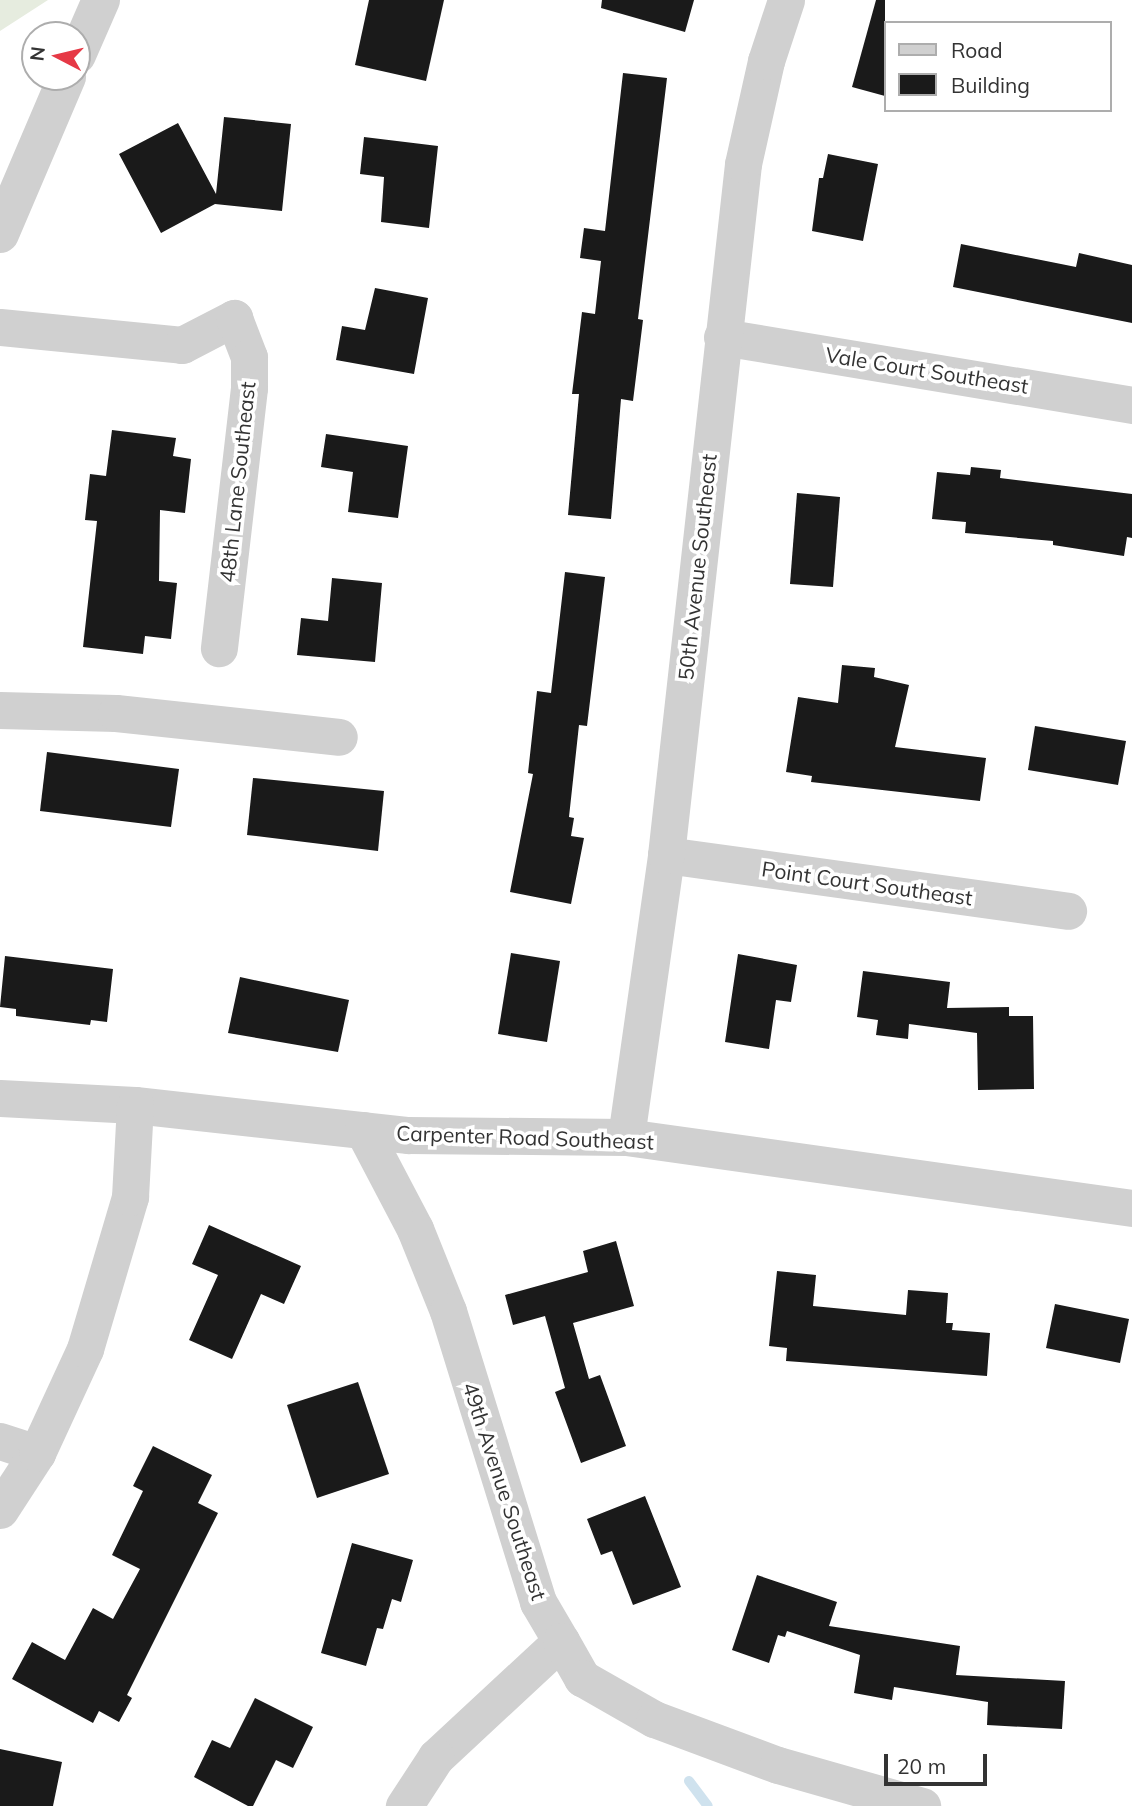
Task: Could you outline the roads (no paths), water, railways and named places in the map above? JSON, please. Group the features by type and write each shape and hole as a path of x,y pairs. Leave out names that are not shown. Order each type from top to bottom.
{"street":[{"path":"91,23 101,0"},
{"name":"50th Avenue Southeast","path":"626,1137 666,855 743,164 786,0"},
{"path":"0,234 61,91"},
{"name":"48th Lane Southeast","path":"0,327 182,345 234,318 249,357 248,388 219,648"},
{"name":"Vale Court Southeast","path":"722,337 1132,405"},
{"path":"0,710 117,713 340,737"},
{"name":"Point Court Southeast","path":"666,855 1068,911"},
{"name":"Carpenter Road Southeast","path":"0,1098 135,1105 363,1130 626,1137 1132,1209"},
{"path":"0,1510 37,1453 85,1349 114,1261 130,1197 135,1105"},
{"name":"49th Avenue Southeast","path":"363,1130 415,1229 448,1311 538,1602 582,1678 654,1719 778,1765 922,1806"},
{"path":"0,1441 37,1453"},
{"path":"404,1806 436,1757 561,1641"}],"waterway":[{"path":"689,1781 708,1806"}]}
